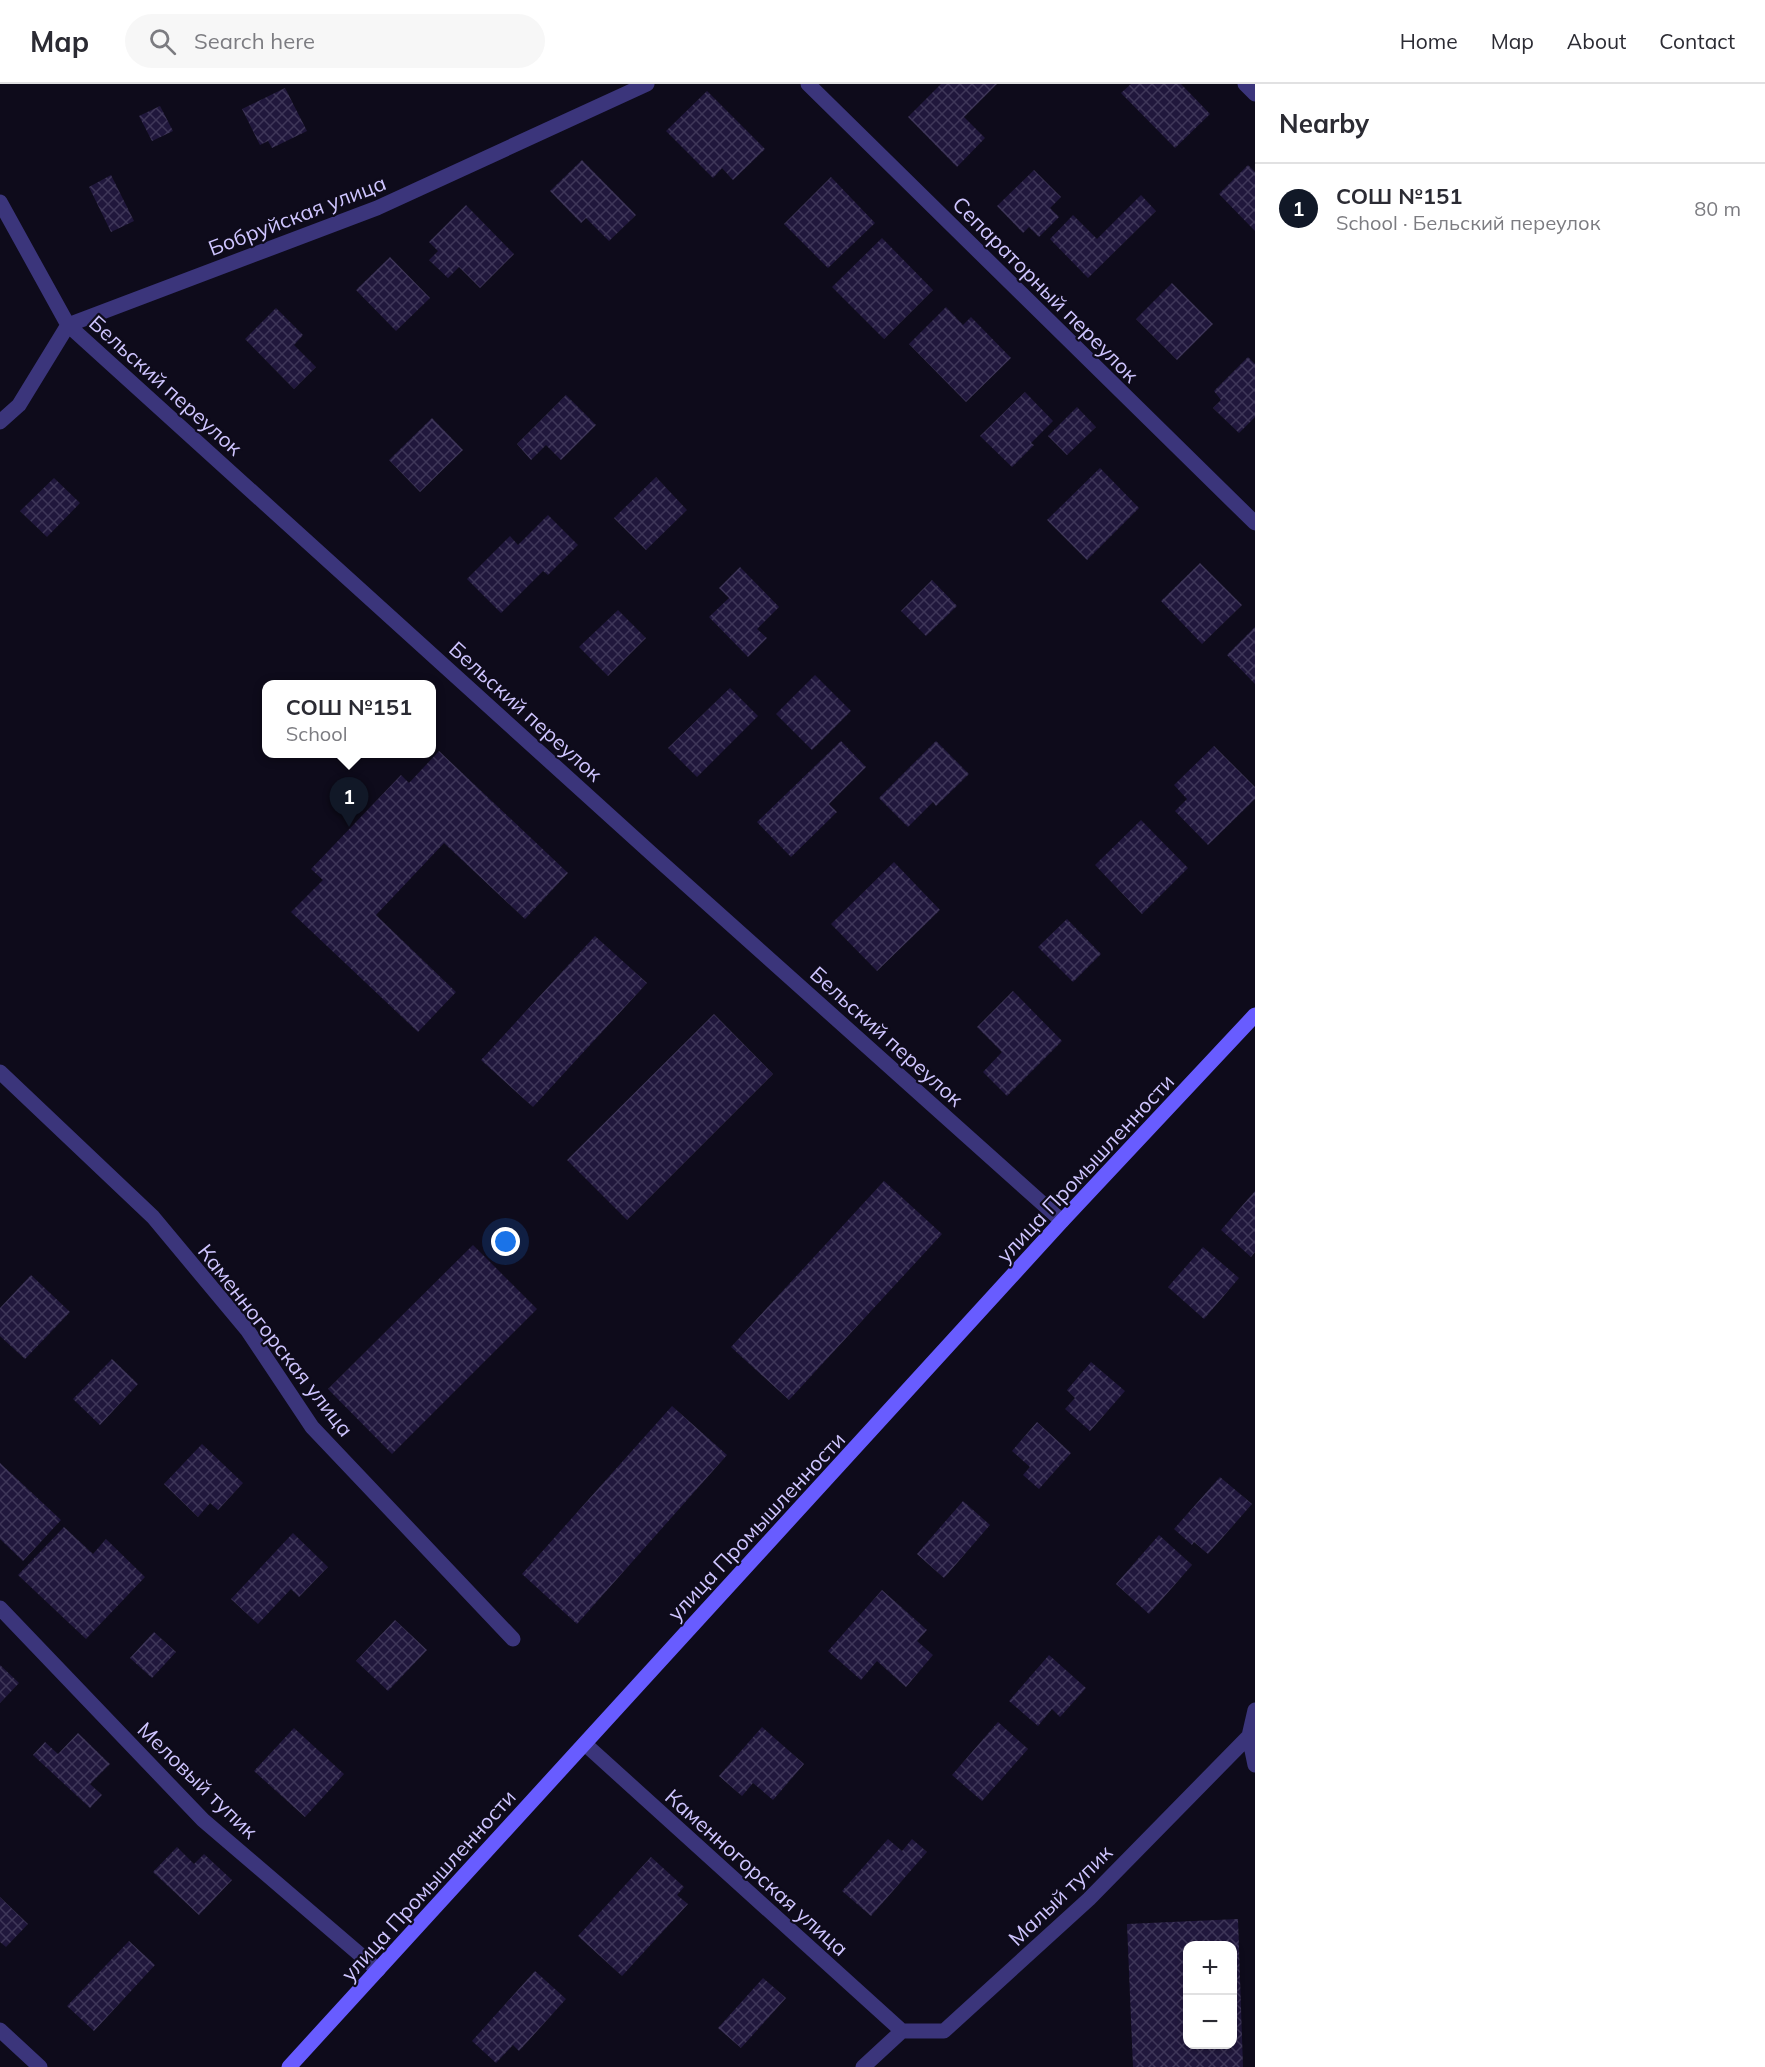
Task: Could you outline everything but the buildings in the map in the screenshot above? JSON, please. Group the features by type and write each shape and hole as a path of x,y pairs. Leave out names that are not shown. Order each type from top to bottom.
{"main road":[{"name":"улица Промышленности","path":"289,2067 1062,1221 1255,1015"}],"street":[{"name":"Бобруйская улица","path":"68,325 377,208 647,84"},
{"name":"Сепараторный переулок","path":"808,84 1255,524"},
{"path":"1245,84 1255,94"},
{"name":"Бельский переулок","path":"0,202 68,325 643,846 1062,1221"},
{"path":"0,422 19,405 68,325"},
{"name":"Каменногорская улица","path":"0,1072 153,1216 248,1331 312,1426 513,1639"},
{"name":"Меловый тупик","path":"0,1608 203,1820 378,1970"},
{"path":"1255,1710 1249,1736 1255,1765"},
{"name":"Малый тупик","path":"902,2031 944,2031 1089,1899 1249,1736"},
{"name":"Каменногорская улица","path":"585,1744 902,2031"},
{"path":"0,2030 40,2067"},
{"path":"862,2067 902,2031"}],"place":[{"name":"СОШ №151","path":"349,827"}]}
